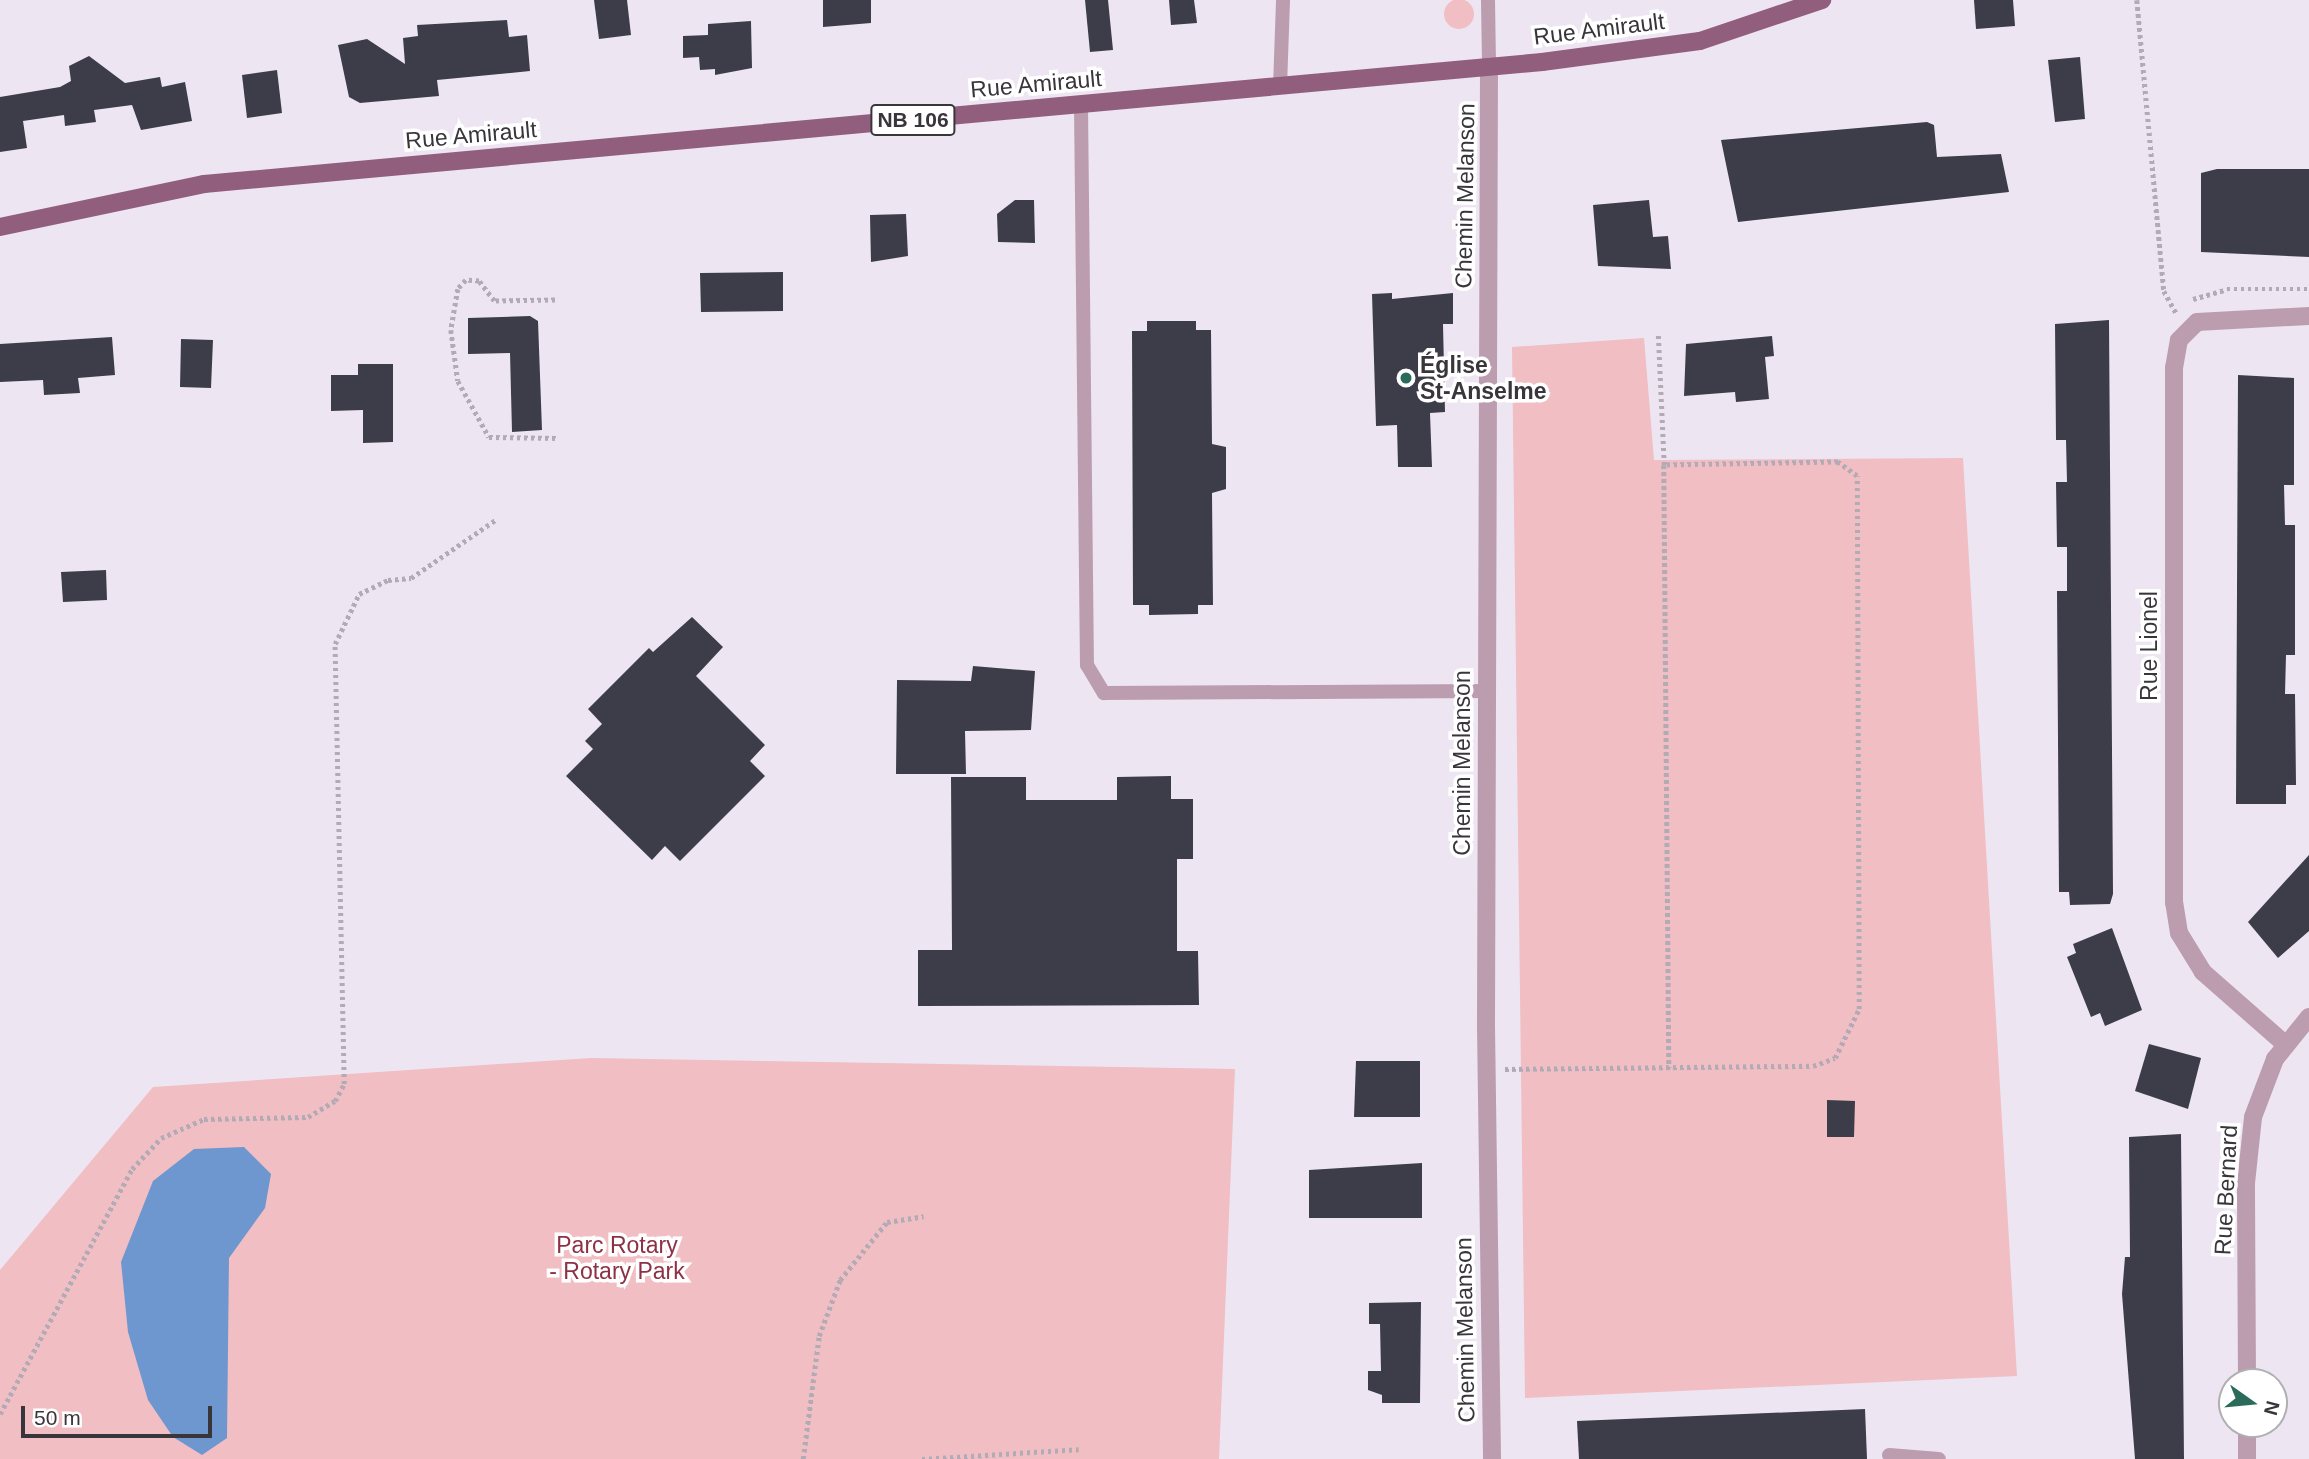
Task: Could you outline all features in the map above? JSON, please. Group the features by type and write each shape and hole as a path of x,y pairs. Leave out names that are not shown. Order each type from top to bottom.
{"main road":[{"name":"Rue Amirault","path":"0,227 204,184 1280,87 1489,67 1700,41 1822,0"}],"street":[{"name":"Chemin Melanson","path":"1489,67 1486,1070 1492,1459"},
{"path":"2188,329 2209,318 2309,316"},
{"name":"Rue Lionel","path":"2188,329 2174,368 2174,903 2179,933 2203,972 2287,1045"},
{"name":"Rue Bernard","path":"2247,1368 2249,1142 2260,1094 2287,1045 2309,1017"},
{"path":"2247,1438 2247,1459"}],"lane":[{"path":"1280,87 1283,0"},
{"path":"1488,0 1489,67"},
{"path":"1081,105 1087,665 1104,693 1487,691"},
{"path":"1889,1455 1939,1459"}],"path":[{"path":"2137,0 2164,291 2188,329"},
{"path":"555,300 494,301 479,281 466,280 458,289 451,330 458,381 489,438 559,438"},
{"path":"2176,313 2209,292 2309,289"},
{"path":"1658,334 1664,465 1669,1068"},
{"path":"1486,1070 1799,1067 1835,1058 1848,1041 1863,980 1857,477 1838,462 1664,465"},
{"path":"0,1414 132,1169 160,1138 204,1119 308,1116 335,1101 344,1084 335,644 359,594 388,580 411,578 497,519"},
{"path":"803,1459 819,1336 840,1280 887,1222 924,1216"},
{"path":"922,1459 1079,1449"}],"green space":[{"path":"1459,-1 1470,3 1474,14 1470,25 1459,29 1448,25 1444,14 1448,3"},
{"path":"1644,338 1654,460 1963,458 2017,1376 1525,1398 1512,347"},
{"name":"Parc Rotary - Rotary Park","path":"591,1058 1235,1069 1219,1459 0,1459 0,1270 153,1087"}],"water":[{"path":"244,1147 271,1174 265,1208 229,1258 227,1438 202,1455 173,1437 148,1400 128,1332 121,1262 153,1181 194,1149"}],"building":[{"path":"594,0 627,0 631,35 599,39"},
{"path":"823,0 871,0 871,23 823,27"},
{"path":"1085,0 1108,0 1113,50 1090,52"},
{"path":"1169,0 1194,0 1197,23 1171,25"},
{"path":"1974,0 2013,0 2015,26 1976,29"},
{"path":"507,20 509,37 527,35 530,71 437,80 439,96 360,103 349,97 338,45 367,39 405,64 403,38 418,36 417,25"},
{"path":"751,21 752,68 715,75 715,69 700,70 699,57 683,58 683,36 708,35 708,24"},
{"path":"89,56 125,83 160,77 162,87 185,82 192,121 141,130 132,105 94,110 96,122 65,126 64,115 23,121 27,148 0,152 0,97 60,87 71,81 69,66"},
{"path":"2080,57 2085,119 2055,122 2048,60"},
{"path":"277,70 282,113 247,118 242,75"},
{"path":"1927,122 1934,125 1937,157 2001,154 2009,192 1738,222 1721,140"},
{"path":"2217,169 2309,169 2309,257 2201,252 2201,173"},
{"path":"1015,200 1034,200 1035,243 998,242 997,214"},
{"path":"1649,200 1653,237 1668,236 1671,269 1598,266 1593,205"},
{"path":"906,214 908,256 871,262 870,215"},
{"path":"783,272 783,311 701,312 700,273"},
{"name":"Église St-Anselme","path":"1392,293 1392,299 1453,293 1453,324 1443,324 1445,412 1430,413 1432,467 1398,467 1397,425 1376,426 1372,294"},
{"path":"530,316 538,321 542,430 512,432 510,353 468,354 468,318"},
{"path":"2109,320 2113,894 2110,904 2070,905 2069,892 2059,892 2057,591 2067,591 2067,547 2057,547 2056,482 2067,482 2066,440 2056,440 2055,324"},
{"path":"1147,321 1196,321 1196,330 1211,330 1212,444 1226,447 1226,489 1212,493 1213,605 1198,605 1198,614 1149,615 1149,605 1133,605 1132,331 1147,331"},
{"path":"1772,336 1774,356 1765,357 1769,399 1736,402 1735,392 1684,396 1686,344"},
{"path":"112,337 115,375 78,378 80,393 44,395 43,380 0,382 0,344"},
{"path":"181,339 213,340 211,388 180,387"},
{"path":"358,364 393,364 393,442 363,443 363,410 331,411 331,375 358,375"},
{"path":"2238,375 2294,378 2294,485 2284,485 2285,525 2295,525 2295,655 2286,655 2285,694 2295,694 2296,785 2286,785 2286,804 2236,804"},
{"path":"106,570 107,600 63,602 61,572"},
{"path":"692,617 723,647 696,676 765,745 750,761 765,776 680,861 665,846 652,860 566,776 593,749 585,741 602,724 588,709 649,648 653,652"},
{"path":"973,666 1035,671 1031,730 965,731 966,774 896,774 897,680 971,681"},
{"path":"1171,776 1171,799 1193,799 1193,859 1177,859 1177,951 1198,951 1199,1005 918,1006 918,950 952,950 951,777 1026,777 1026,800 1117,800 1117,777"},
{"path":"2309,855 2309,931 2278,958 2248,922"},
{"path":"2112,928 2142,1010 2105,1026 2100,1013 2091,1017 2067,957 2076,953 2073,944"},
{"path":"2149,1044 2201,1058 2188,1109 2135,1091"},
{"path":"1356,1061 1420,1061 1420,1117 1354,1117"},
{"path":"1827,1100 1855,1101 1854,1137 1827,1137"},
{"path":"2181,1134 2184,1459 2135,1459 2122,1294 2125,1257 2130,1257 2129,1137"},
{"path":"1422,1163 1422,1218 1309,1218 1309,1170"},
{"path":"1421,1302 1420,1403 1382,1403 1382,1395 1368,1390 1368,1371 1381,1371 1380,1324 1369,1324 1369,1303"},
{"path":"1865,1409 1867,1459 1579,1459 1577,1421"}],"place":[{"name":"Église St-Anselme","path":"1406,378"}]}
